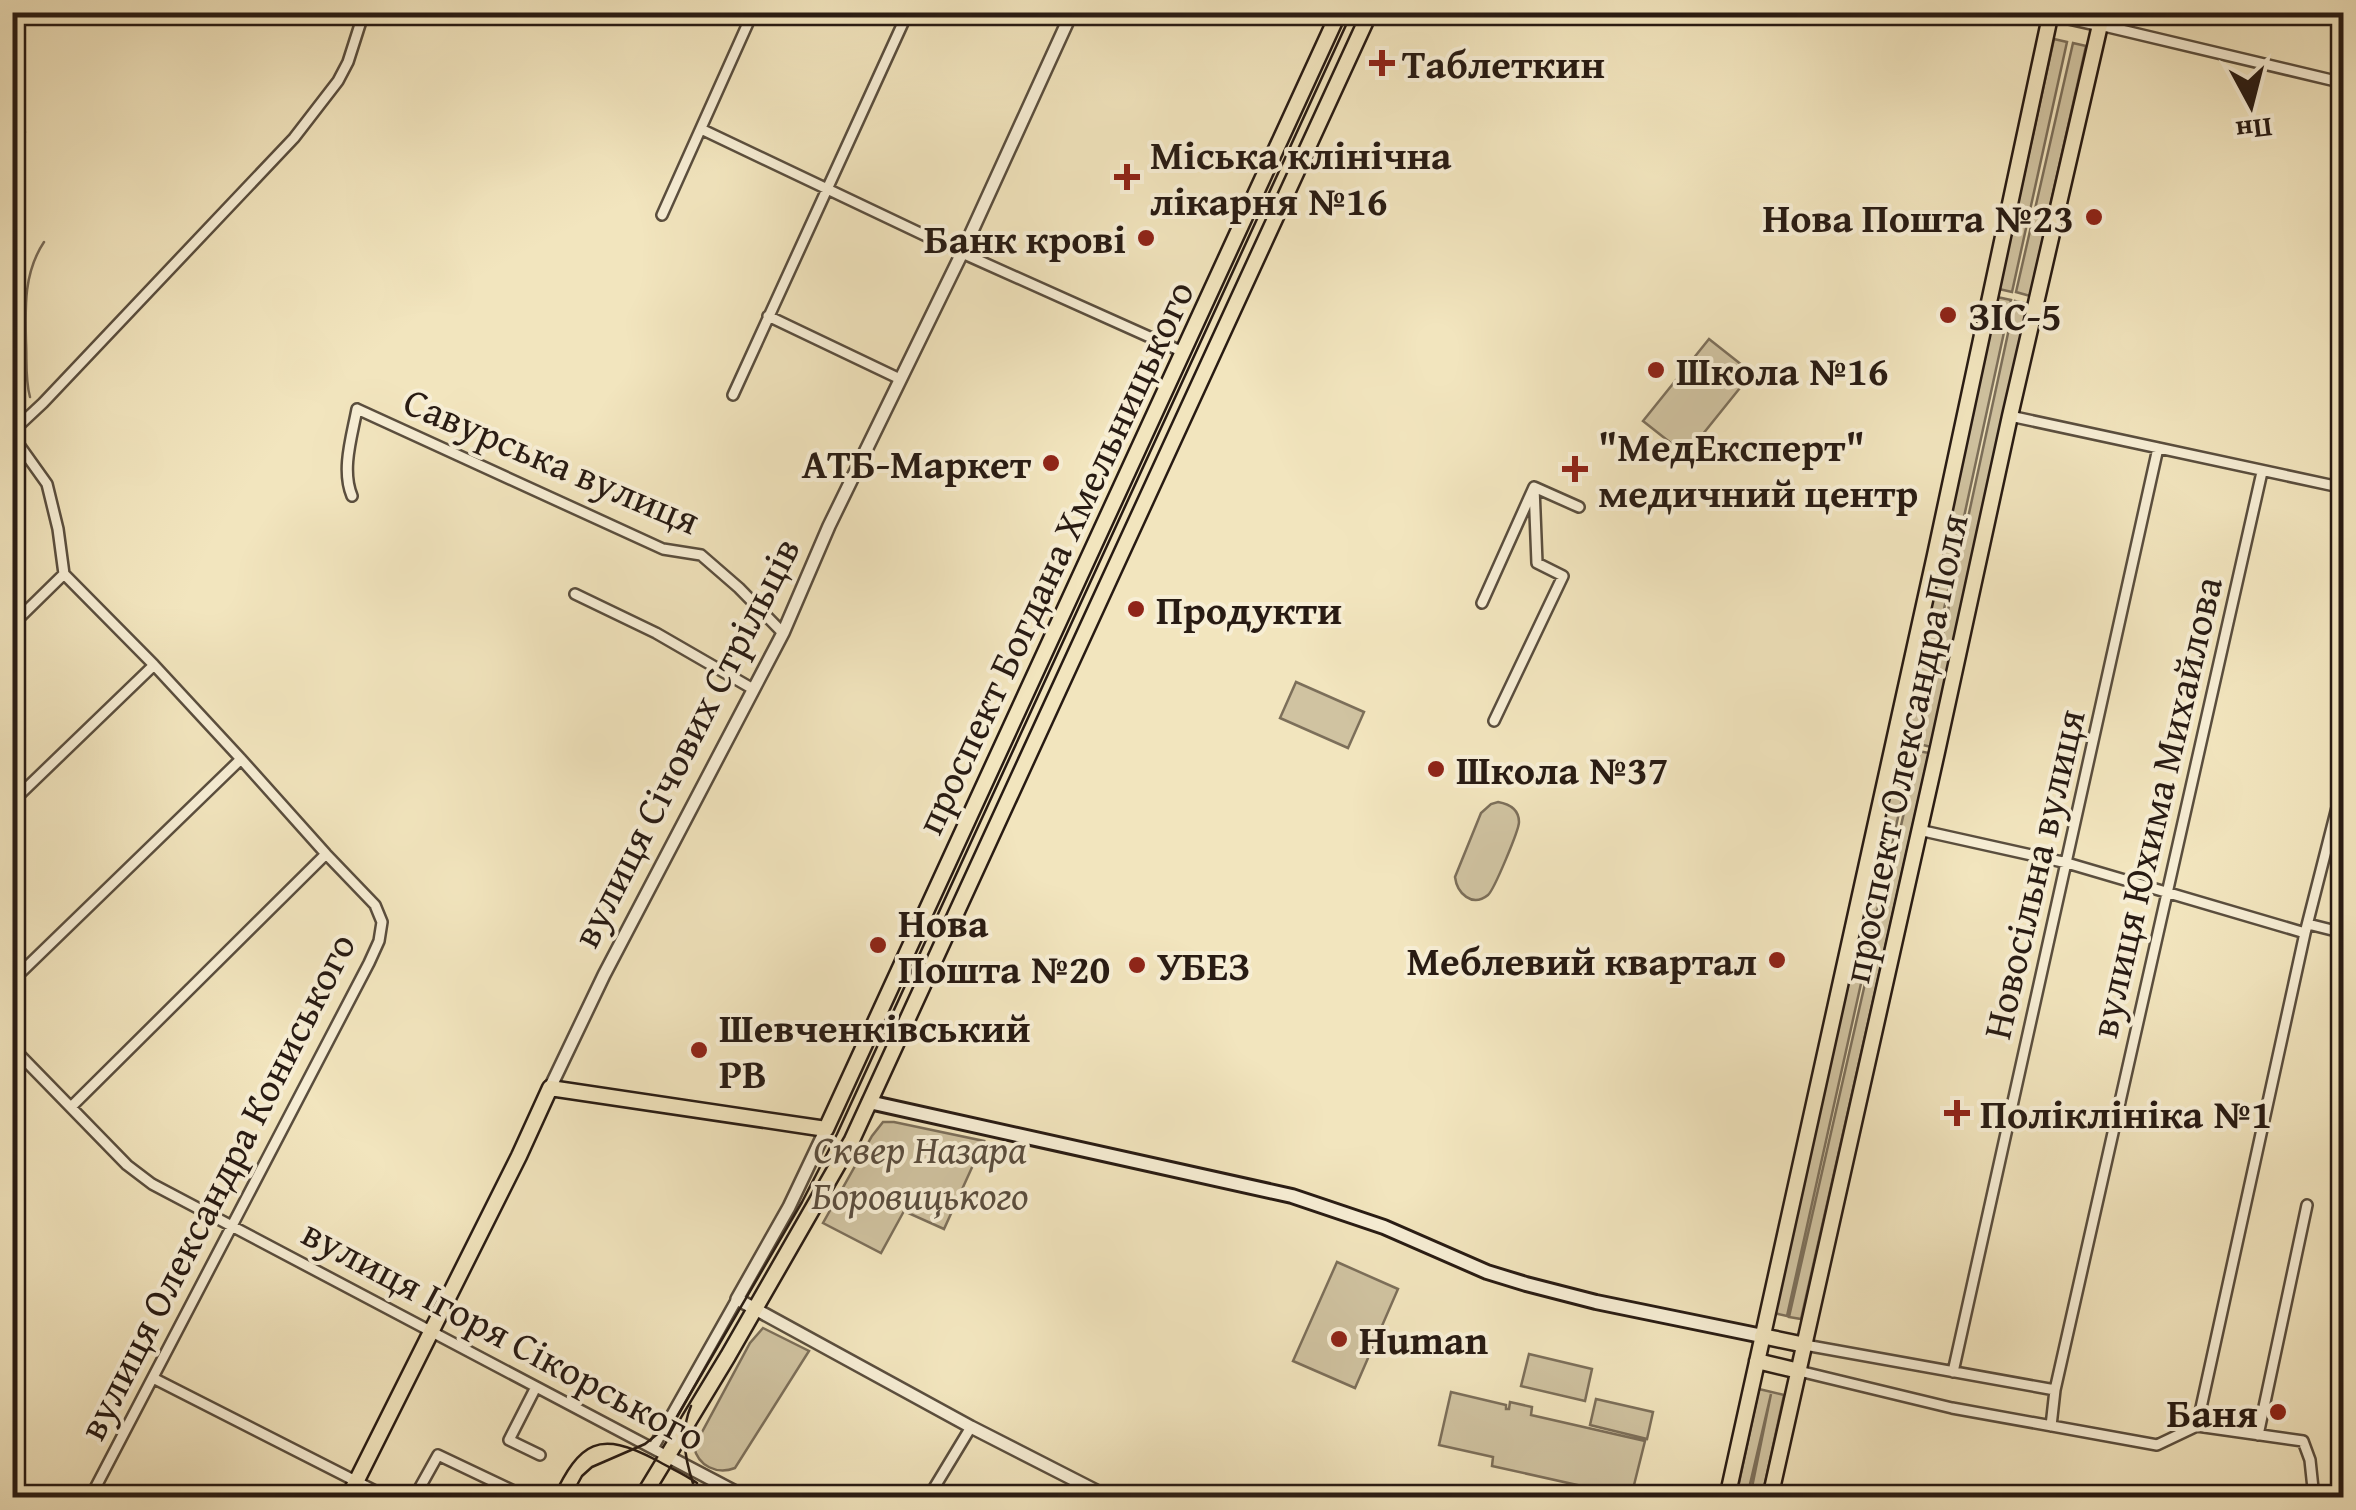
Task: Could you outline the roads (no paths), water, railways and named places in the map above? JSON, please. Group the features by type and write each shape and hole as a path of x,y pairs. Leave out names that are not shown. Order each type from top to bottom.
{"main road":[{"name":"проспект Богдана Хмельницького","path":"826,1128 1339,12"},
{"name":"проспект Богдана Хмельницького","path":"642,1498 837,1168 1370,12"},
{"name":"проспект Олександра Поля","path":"1727,1498 1936,555 2049,13"},
{"name":"проспект Олександра Поля","path":"1770,1498 2102,19"},
{"path":"1183,352 1208,363"},
{"path":"1037,670 1063,682"},
{"path":"550,1088 826,1128"},
{"name":"вулиця Січових Стрільців","path":"348,1498 550,1088"},
{"path":"842,1095 1292,1196 1384,1227 1487,1272 1526,1284 1804,1345"},
{"path":"1757,1361 1799,1371"}],"street":[{"path":"12,625 64,574 47,484 12,434 294,138 343,72 364,12"},
{"path":"662,215 753,12"},
{"path":"733,395 908,12"},
{"name":"вулиця Січових Стрільців","path":"550,1088 613,958 783,633 1072,12"},
{"path":"2049,13 2102,19 2344,84"},
{"path":"701,129 1183,352"},
{"path":"768,316 900,379"},
{"name":"Савурська вулиця","path":"352,496 348,484 349,453 358,409 663,549 700,556 783,633"},
{"path":"2010,416 2344,488"},
{"name":"Новосільна вулиця","path":"1953,1372 2158,448"},
{"name":"вулиця Юхима Михайлова","path":"2051,1426 2055,1390 2262,472"},
{"path":"1534,487 1579,507"},
{"path":"1482,604 1534,487"},
{"path":"1494,721 1564,576 1537,563 1534,487"},
{"name":"вулиця Олександра Кониського","path":"64,574 376,904 382,922 378,941 90,1498"},
{"path":"575,594 656,633 753,689"},
{"path":"12,802 154,666"},
{"path":"12,981 241,758"},
{"path":"2197,1426 2307,928 2344,780"},
{"path":"1919,830 2067,863 2307,928 2344,934"},
{"path":"71,1107 326,854"},
{"name":"вулиця Ігоря Сікорського","path":"12,1047 126,1165 152,1184 747,1498"},
{"path":"653,1448 789,1208 826,1128"},
{"path":"2258,1435 2307,1205"},
{"path":"737,1299 1110,1498"},
{"path":"1804,1345 2055,1390"},
{"path":"1799,1371 1952,1408 2157,1446 2197,1426 2303,1442 2310,1460 2314,1498"},
{"path":"153,1378 389,1498"},
{"path":"536,1388 509,1440 540,1456"},
{"path":"928,1498 971,1427"},
{"path":"414,1498 438,1455 518,1493 516,1498"}],"waterway":[{"path":"12,109 25,132"},
{"path":"30,397 27,290 44,242"}],"tram line":[{"path":"570,1498 592,1467 645,1444 675,1420 802,1202 837,1134 1352,12"},
{"path":"691,1406 685,1440 698,1498"},
{"path":"553,1498 582,1453 605,1444 636,1451 697,1483"}],"place":[{"name":"Таблеткин","path":"1382,63"},
{"name":"Міська клінічна лікарня №16","path":"1127,177"},
{"name":"Нова Пошта №23","path":"2094,217"},
{"name":"Банк крові","path":"1146,238"},
{"name":"ЗІС-5","path":"1948,315"},
{"name":"Школа №16","path":"1656,370"},
{"name":"АТБ-Маркет","path":"1051,463"},
{"name":"\"МедЕксперт\" медичний центр","path":"1575,469"},
{"name":"Продукти","path":"1136,609"},
{"name":"Школа №37","path":"1436,769"},
{"name":"Нова Пошта №20","path":"878,945"},
{"name":"Меблевий квартал","path":"1777,960"},
{"name":"УБЕЗ","path":"1137,965"},
{"name":"Шевченківський РВ","path":"699,1050"},
{"name":"Поліклініка №1","path":"1957,1113"},
{"name":"Human","path":"1339,1339"},
{"name":"Баня","path":"2278,1412"}],"park label":[{"name":"Сквер Назара Боровицького","path":"920,1171"}]}
